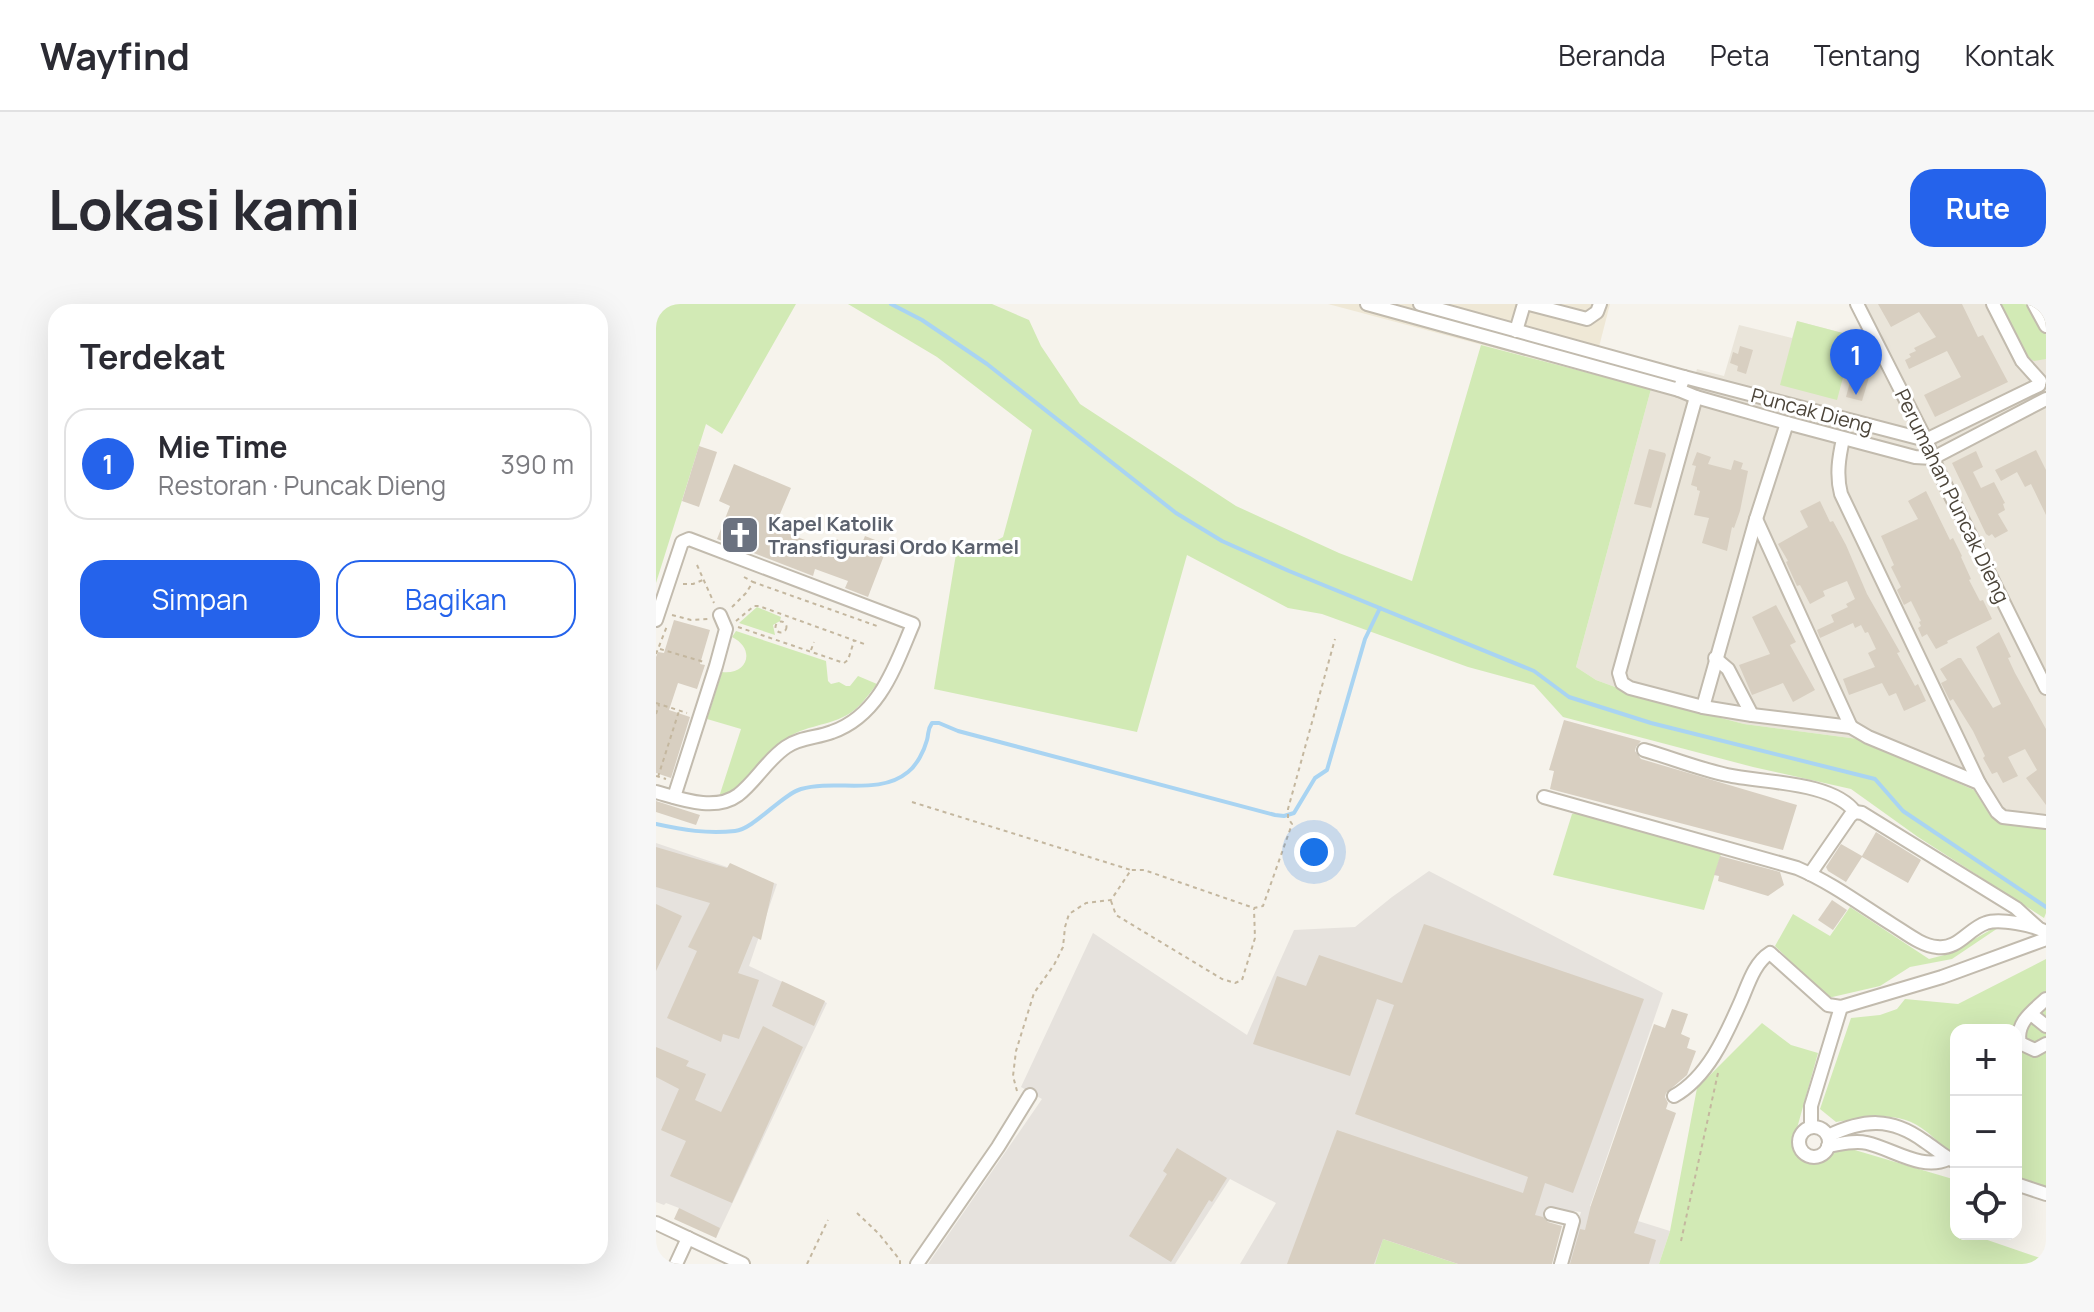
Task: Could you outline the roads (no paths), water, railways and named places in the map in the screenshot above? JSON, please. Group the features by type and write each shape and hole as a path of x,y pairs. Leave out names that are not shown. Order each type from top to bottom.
{"street":[{"path":"1367,304 1417,308 1696,397 1843,439 1915,457 1933,458 2046,399 2042,393 2042,380 2022,361 1993,304"},
{"path":"1516,331 1526,304 1587,319 1597,312 1600,304"},
{"name":"Perumahan Puncak Dieng","path":"1857,304 2046,688"},
{"path":"2034,304 2046,326"},
{"name":"Puncak Dieng","path":"1417,308 1439,307 1684,377 1926,440"},
{"path":"1679,390 1684,377"},
{"path":"1926,440 2042,380"},
{"path":"1696,397 1619,677 1622,683 1630,688 1703,707 1851,727 1979,783"},
{"path":"1703,707 1756,519 1787,423"},
{"path":"1843,439 1838,467 1841,494 1979,783 2003,817 2046,822"},
{"path":"1756,519 1851,727"},
{"path":"656,792 719,803 737,796 788,745 831,733 858,720 890,678 913,624 689,539 682,542 661,619"},
{"path":"674,797 726,629 718,610"},
{"path":"1715,658 1728,669 1752,715"},
{"path":"1644,750 1728,775 1836,796 1855,812 1869,817 2016,908 2041,929"},
{"path":"1544,797 1797,868 1917,940 1935,947 1954,945 1986,923 1995,921 2041,929"},
{"path":"1810,874 1855,812"},
{"path":"1674,1096 1695,1080 1714,1054 1727,1033 1754,972 1770,953 1828,1005 1841,1007 1942,977 2046,939"},
{"path":"2046,999 2019,1028 2020,1043 2035,1050 2046,1044"},
{"path":"1811,1127 1811,1106 1841,1007"},
{"path":"2031,1014 2046,1026"},
{"path":"917,1264 1028,1098"},
{"path":"1828,1141 1856,1126 1890,1123 1904,1128 1950,1160"},
{"path":"1811,1127 1821,1128 1828,1141 1826,1151 1813,1157 1804,1154 1798,1140 1802,1131 1811,1127"},
{"path":"1828,1141 1868,1143 1930,1163 1950,1161"},
{"path":"2022,1186 2046,1194"},
{"path":"1551,1214 1573,1221 1561,1264"},
{"path":"656,1223 741,1263"},
{"path":"676,1264 688,1238"}],"waterway":[{"path":"891,304 922,320 987,364 1176,513 1222,541 1534,671 1569,697 1651,723 1875,779 1903,811 2046,907"},
{"path":"656,824 695,831 735,831 751,824 801,789 871,785 897,779 917,762 932,723 1284,816 1294,813 1315,778 1327,770 1365,639 1380,608"}],"place":[{"name":"Mie Time","path":"1856,395"},
{"name":"Kapel Katolik Transfigurasi Ordo Karmel","path":"740,535"}]}
